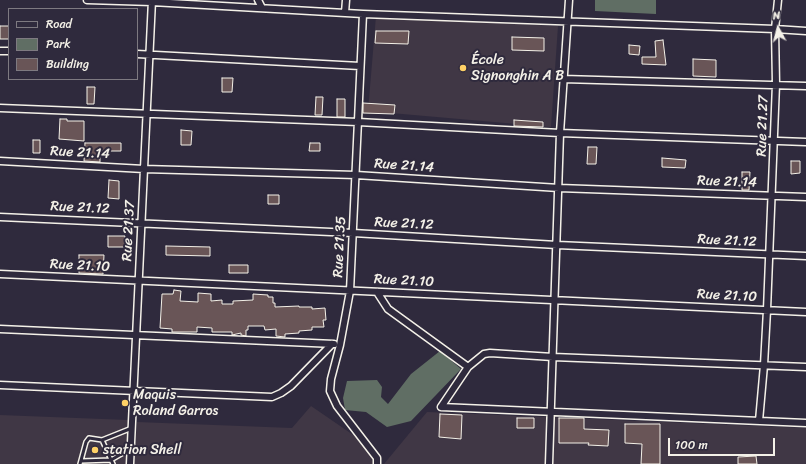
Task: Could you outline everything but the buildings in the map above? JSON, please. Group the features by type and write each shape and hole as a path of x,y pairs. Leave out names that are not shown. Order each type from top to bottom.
{"street":[{"path":"87,0 152,1 363,14 775,28 806,31"},
{"path":"258,0 262,8"},
{"path":"345,13 346,0"},
{"path":"549,464 560,133 569,0"},
{"name":"Rue 21.27","path":"759,421 767,310 776,84 775,28 778,0"},
{"name":"Rue 21.37","path":"130,464 152,1"},
{"name":"Rue 21.35","path":"363,14 350,290 340,344 331,379 330,391 337,406 377,458 377,464"},
{"path":"138,54 360,66"},
{"path":"564,79 806,86"},
{"path":"0,108 358,122 560,133 806,142"},
{"name":"Rue 21.14","path":"0,161 144,169 356,175 559,188 806,197"},
{"name":"Rue 21.12","path":"0,217 806,256"},
{"name":"Rue 21.10","path":"0,274 806,312"},
{"path":"377,292 388,309 468,367"},
{"path":"0,329 340,344"},
{"path":"0,385 276,397 290,386 332,344"},
{"path":"806,367 553,357 490,353 484,354 468,367 441,406 806,423"}],"lane":[{"path":"131,449 111,460 80,462 87,439 102,440 132,428"},
{"path":"102,440 113,464"}],"shaded area":[{"name":"École Signonghin A B","path":"376,16 558,26 551,127 368,111"},
{"path":"311,406 365,443 375,459 375,464 134,464 137,422 292,428"},
{"path":"427,412 806,428 806,464 384,464"},
{"path":"0,415 128,420 127,464 0,464"}],"green space":[{"path":"595,0 656,0 656,14 595,11"},
{"path":"440,351 461,369 411,421 387,427 366,412 345,410 343,398 347,381 377,380 382,387 381,397 388,404 411,374"}],"place":[{"name":"École Signonghin A B","path":"463,68"},
{"name":"Maquis Roland Garros","path":"125,403"},
{"name":"station Shell","path":"95,450"}]}
